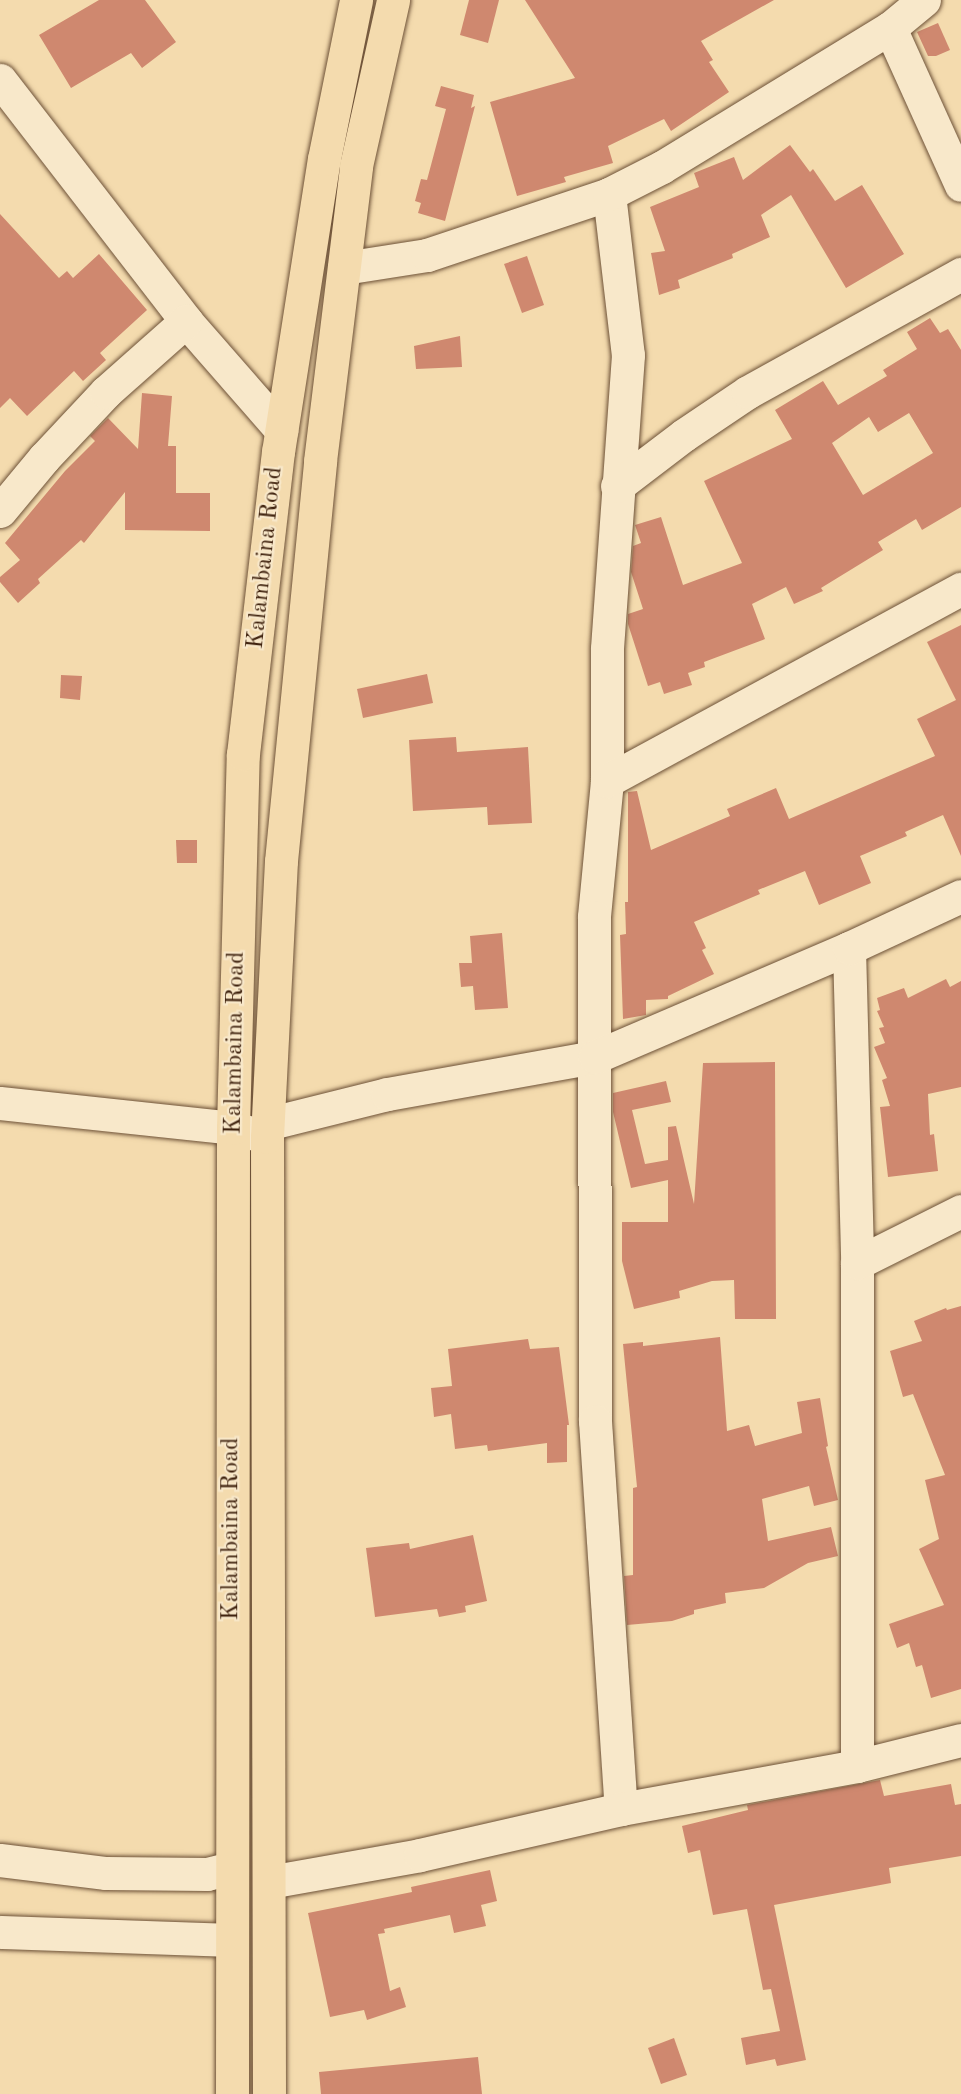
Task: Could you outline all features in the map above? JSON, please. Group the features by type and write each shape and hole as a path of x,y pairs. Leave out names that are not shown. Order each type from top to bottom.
{"main road":[{"name":"Kalambaina Road","path":"232,2094 230,1940 233,1128 243,754 281,430 324,159 356,0"},
{"name":"Kalambaina Road","path":"268,2094 267,1131 281,861 320,461 356,166 393,0"}],"street":[{"path":"344,268 427,255 609,194 662,167 890,28 924,0"},
{"path":"890,28 961,185"},
{"path":"0,80 186,321 281,430"},
{"path":"609,194 628,355 607,649 606,782 594,917 595,1421 621,1809"},
{"path":"617,486 747,392 961,274"},
{"path":"2,504 106,392 186,321"},
{"path":"606,782 961,589"},
{"path":"0,1103 267,1131 387,1094 595,1057 849,948 961,896"},
{"path":"849,948 857,1263 857,1766"},
{"path":"857,1263 961,1211"},
{"path":"269,1882 420,1855 621,1809 857,1766 961,1740"},
{"path":"0,1860 106,1873 207,1874 231,1868"},
{"path":"0,1932 230,1940"}],"building":[{"path":"99,0 145,0 176,42 142,68 131,53 71,88 39,35"},
{"path":"469,0 499,0 488,43 460,35"},
{"path":"525,0 774,0 701,41 713,60 709,62 729,92 671,131 664,119 608,146 613,163 564,177 566,182 517,196 490,102 575,78"},
{"path":"938,23 950,50 936,56 928,56 917,32"},
{"path":"441,86 474,95 471,108 475,106 445,221 418,213 421,203 415,201 421,179 427,180 446,109 435,106"},
{"path":"790,145 810,172 813,169 835,201 862,185 904,254 846,288 791,195 761,215 770,237 732,254 733,258 678,280 680,288 659,295 651,253 665,251 650,207 699,187 694,173 734,157 743,180"},
{"path":"0,214 59,278 67,271 73,278 99,254 147,310 100,353 106,360 83,381 74,371 27,416 10,398 0,408"},
{"path":"527,256 544,305 522,313 504,264"},
{"path":"930,318 940,333 948,329 961,350 961,507 922,530 916,519 878,542 883,550 821,588 823,591 794,604 786,587 752,604 765,639 704,662 705,667 688,673 692,685 664,694 660,682 648,686 628,624 628,614 643,609 631,572 633,546 641,543 635,525 661,517 683,585 742,563 704,481 792,439 775,410 823,381 838,405 887,376 883,370 917,349 907,332","holes":["909,413 933,453 863,495 832,443 869,417 878,432"]},
{"path":"460,336 462,367 416,369 414,346"},
{"path":"142,393 172,396 168,446 176,446 176,493 210,493 210,531 125,530 125,492 84,543 81,540 38,579 40,583 18,603 0,582 0,577 20,560 5,543 65,471 95,441 90,436 108,418 138,449"},
{"path":"961,625 961,856 943,815 905,832 907,836 860,856 871,883 819,905 805,871 758,890 760,894 694,922 706,948 702,950 714,974 668,996 668,999 646,1000 646,1015 623,1019 620,935 626,934 625,902 628,902 628,792 637,791 651,850 730,816 727,809 776,788 789,819 935,756 917,719 956,700 927,642"},
{"path":"427,674 433,703 363,718 357,689"},
{"path":"61,675 82,676 80,700 60,698"},
{"path":"456,737 457,752 528,747 532,823 488,825 487,807 413,811 409,740"},
{"path":"176,840 197,840 197,863 177,863"},
{"path":"502,933 508,1008 475,1010 473,986 461,987 459,963 472,963 470,936"},
{"path":"946,979 950,987 961,981 961,1087 928,1094 930,1135 934,1134 938,1171 888,1177 880,1107 890,1106 882,1080 887,1078 874,1047 885,1043 879,1028 884,1027 877,1011 880,1010 877,998 904,988 908,998"},
{"path":"775,1062 776,1319 735,1319 734,1280 712,1281 679,1291 680,1298 634,1309 622,1261 622,1222 668,1222 668,1180 631,1188 613,1112 613,1093 666,1081 671,1102 632,1110 645,1164 668,1160 668,1127 676,1126 694,1204 703,1063"},
{"path":"961,1306 961,1689 931,1698 922,1665 916,1667 909,1643 897,1648 889,1624 944,1605 919,1549 939,1539 925,1480 945,1475 913,1394 903,1397 890,1351 922,1341 914,1321 946,1308 947,1310"},
{"path":"720,1337 727,1431 749,1425 755,1446 802,1433 797,1402 820,1398 828,1446 826,1447 838,1500 814,1506 809,1486 762,1499 768,1541 831,1527 838,1556 808,1563 764,1588 725,1593 726,1603 694,1610 694,1614 672,1621 627,1625 624,1576 633,1575 633,1488 637,1487 623,1344 643,1342 643,1346"},
{"path":"528,1339 530,1349 559,1347 569,1425 567,1425 567,1462 547,1463 547,1443 488,1451 487,1445 455,1449 451,1414 434,1417 431,1388 452,1386 448,1349"},
{"path":"473,1535 487,1601 465,1606 466,1612 439,1617 437,1609 375,1617 366,1548 409,1543 410,1549"},
{"path":"880,1780 884,1796 951,1784 955,1805 961,1804 961,1856 889,1868 891,1883 774,1905 806,2060 777,2066 775,2059 746,2065 741,2038 780,2031 771,1989 763,1990 747,1909 713,1915 700,1850 688,1853 682,1826 748,1810 747,1805"},
{"path":"490,1870 497,1901 481,1905 486,1926 454,1933 450,1915 384,1929 385,1933 378,1934 390,1991 400,1987 406,2007 367,2020 364,2010 330,2017 308,1913 412,1892 411,1887"},
{"path":"674,2038 687,2075 661,2084 648,2048"},
{"path":"478,2057 482,2094 321,2094 319,2072"}]}
